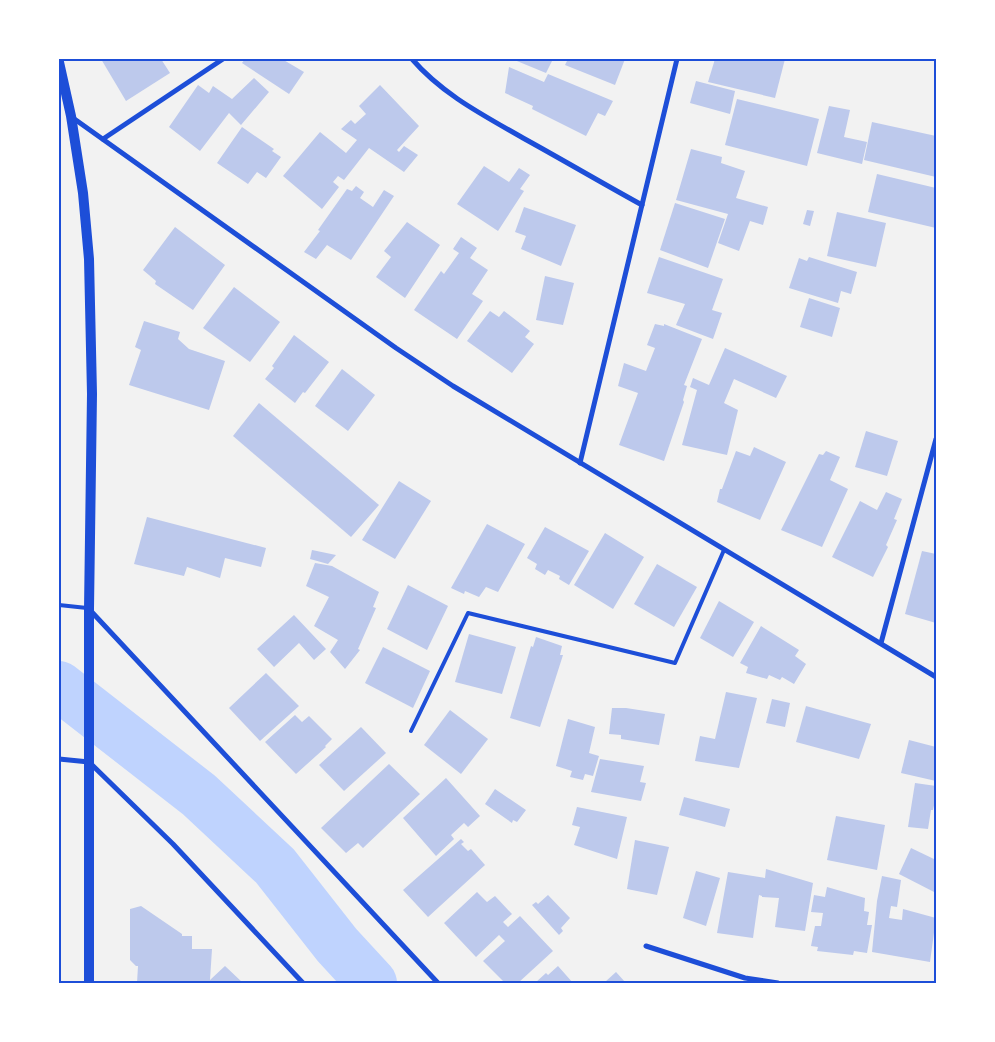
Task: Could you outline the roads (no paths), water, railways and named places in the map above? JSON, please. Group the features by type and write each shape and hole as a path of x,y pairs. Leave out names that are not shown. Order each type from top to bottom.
{"main road":[{"path":"59,62 71,116 83,193 89,259 92,394 89,608 89,983"}],"street":[{"path":"103,139 223,59"},
{"path":"412,59 425,74 446,92 642,206"},
{"path":"580,463 677,59"},
{"path":"71,116 396,348 453,386 936,677"},
{"path":"881,644 936,440"},
{"path":"89,608 438,983"},
{"path":"59,759 89,762 173,844 303,983"},
{"path":"646,946 745,978 778,983"}],"lane":[{"path":"412,731 468,614 675,663 724,550"},
{"path":"59,605 89,608"}],"waterway":[{"path":"59,686 199,795 275,866 337,945 372,983"}]}
